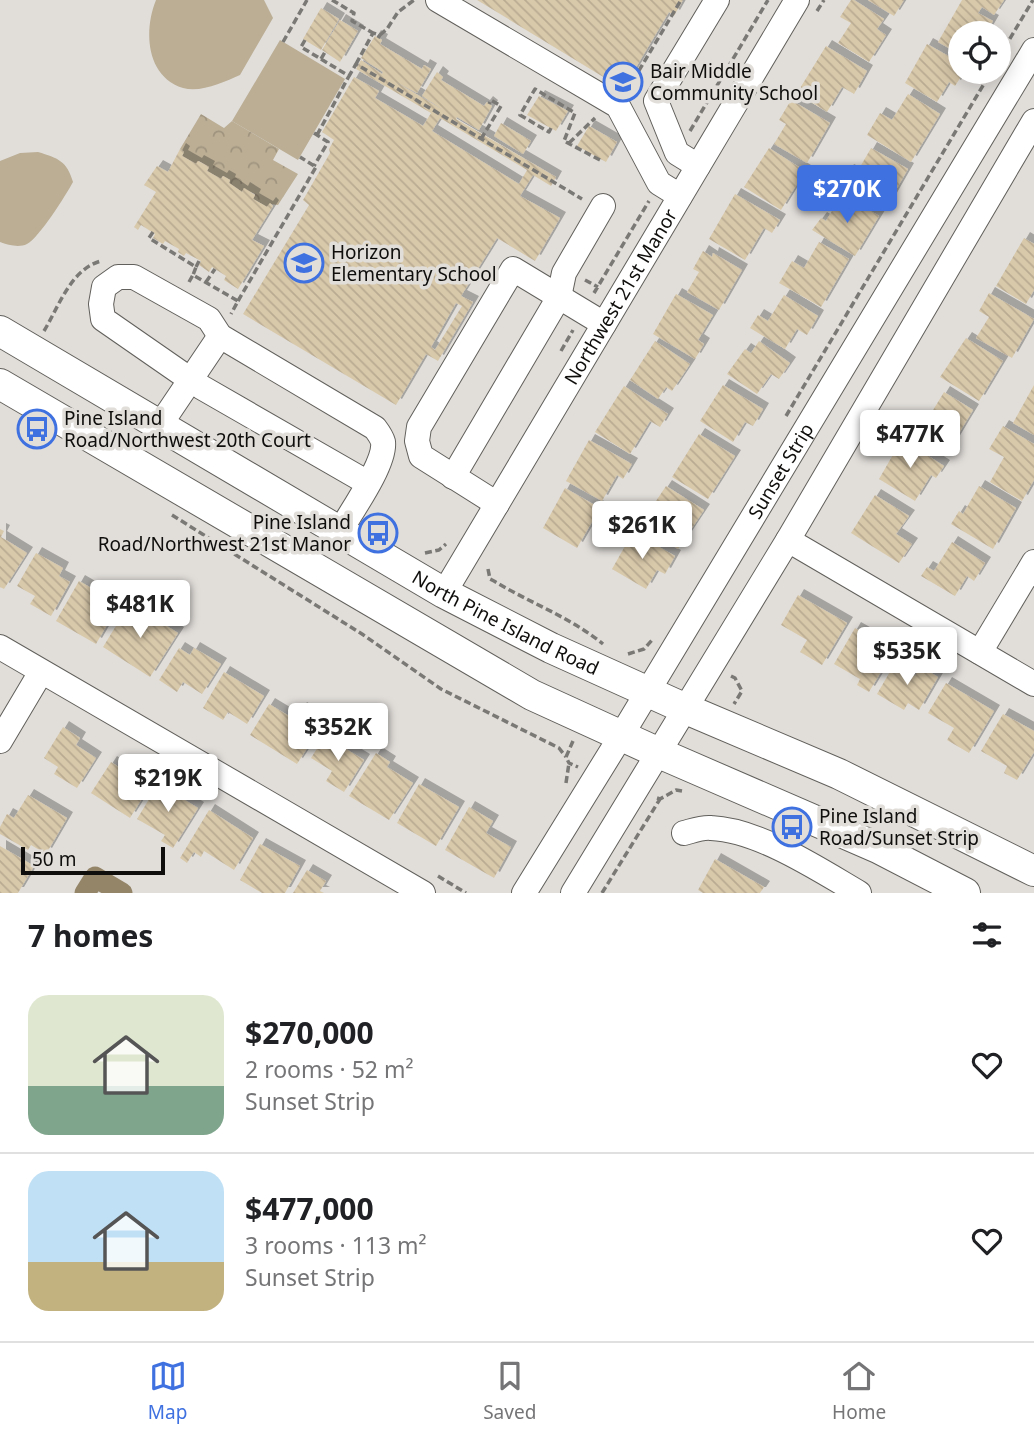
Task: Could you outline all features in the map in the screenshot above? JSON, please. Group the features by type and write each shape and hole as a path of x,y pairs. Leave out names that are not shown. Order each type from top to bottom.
{"main road":[{"name":"North Pine Island Road","path":"0,331 444,593 551,648 839,774 1034,871"},
{"path":"0,383 532,695 878,848 965,893"}],"street":[{"path":"438,0 618,106 670,190"},
{"path":"688,160 656,101 717,0"},
{"name":"Northwest 21st Manor","path":"444,593 497,504 594,318 670,190 797,0"},
{"name":"Sunset Strip","path":"524,893 1034,50"},
{"path":"573,893 788,540 1034,121"},
{"path":"453,477 559,297 564,273 602,208"},
{"path":"497,504 421,456 417,442 419,427 513,269 594,318"},
{"path":"340,531 368,483 382,457 383,441 375,428 220,336 209,319 134,277 118,277 104,287 100,304 103,319 201,387 368,483"},
{"path":"160,425 220,336"},
{"path":"788,540 1034,684"},
{"path":"980,652 1034,562"},
{"path":"0,647 423,893"},
{"path":"0,741 41,672"},
{"path":"684,833 709,827 759,839 812,865 859,893"}],"path":[{"path":"284,42 307,0"},
{"path":"332,0 354,13 352,21 379,36 398,12 414,0"},
{"path":"624,96 681,0"},
{"path":"688,160 768,0"},
{"path":"1011,37 1033,0"},
{"path":"238,301 316,167 314,166 328,142 315,134 373,33"},
{"path":"305,40 301,47 349,76"},
{"path":"321,59 325,52"},
{"path":"356,64 602,208"},
{"path":"784,420 984,84"},
{"path":"551,128 549,131 520,115 535,89 575,113 564,141 601,159"},
{"path":"481,139 501,106 491,100 489,104"},
{"path":"569,143 600,112"},
{"path":"300,157 314,166"},
{"path":"555,360 594,318 670,190"},
{"path":"153,232 149,238 196,267"},
{"path":"193,275 199,261"},
{"path":"206,282 215,269"},
{"path":"163,510 362,634 441,689 559,748 566,757"},
{"path":"488,569 490,579 579,625 608,647"},
{"path":"644,649 655,636"},
{"path":"602,893 660,799"}],"green space":[{"path":"156,0 264,0 273,18 240,75 212,86 183,88 170,82 161,73 151,50 150,24"},
{"path":"280,40 345,79 298,160 232,121"},
{"path":"201,114 224,128 232,121 279,149 273,160 298,174 278,205 270,204 267,207 253,199 255,194 244,189 242,192 229,183 230,180 223,176 221,179 207,171 209,167 199,161 196,164 182,156 184,152 180,149"},
{"path":"38,152 61,161 68,169 73,182 52,216 32,240 21,246 0,242 0,161 20,153"}],"building":[{"path":"477,0 683,0 674,16 669,12 623,89"},
{"path":"851,0 884,19 877,29 886,35 869,62 838,43 851,23 840,17"},
{"path":"868,0 904,0 894,16"},
{"path":"962,0 1004,0 994,15 982,7 978,13 993,21 950,21"},
{"path":"321,8 339,19 321,50 303,39"},
{"path":"340,20 358,31 340,62 322,50"},
{"path":"948,24 948,48 938,42"},
{"path":"375,36 382,40 380,44 422,69 424,65 431,69 417,93 394,81 445,111 422,96 437,72 443,77 441,80 484,106 487,102 492,106 479,130 457,117 456,119 556,177 551,186 533,175 520,196 560,218 535,261 497,238 461,296 473,302 438,361 426,354 396,405 243,314 309,205 303,200 330,153 329,149 334,140 322,132 354,77 379,91 375,98 423,126 431,113 356,69 361,60 382,74 383,72 361,58","holes":["440,118 527,170 519,184 432,131","456,303 462,306 435,350 431,347"]},
{"path":"927,44 948,56 948,84 937,102 905,83"},
{"path":"826,46 867,71 854,94 842,87 827,112 797,93"},
{"path":"908,94 940,114 911,162 867,135 880,113 892,120"},
{"path":"539,96 568,111 556,131 527,115"},
{"path":"791,100 830,123 807,163 774,144 786,124 779,120"},
{"path":"501,123 531,141 523,154 494,136"},
{"path":"589,126 617,142 606,162 577,146"},
{"path":"769,148 805,171 781,210 744,187"},
{"path":"871,148 908,169 885,209 840,184 848,170 856,174"},
{"path":"180,149 184,152 182,156 196,164 198,161 209,167 207,171 221,179 223,176 230,180 229,183 242,192 244,188 255,195 253,199 267,207 270,203 273,206 252,240 264,246 238,289 224,280 226,276 212,267 209,272 199,265 201,261 186,253 184,256 178,252 179,249 153,238 155,234 141,225 138,230 134,227 156,192 144,185 157,166 168,172"},
{"path":"735,194 780,220 772,233 764,228 745,260 709,239"},
{"path":"842,194 879,216 855,256 812,230 821,218 826,221"},
{"path":"1024,238 1034,244 1034,290 1026,304 996,286"},
{"path":"819,242 849,259 821,307 779,283 792,261 804,268"},
{"path":"703,251 712,257 713,253 742,270 719,310 687,292 699,272 693,269"},
{"path":"989,293 1034,319 1012,358 976,338 989,317 979,311"},
{"path":"676,294 713,315 698,340 704,344 695,359 653,334"},
{"path":"784,295 818,316 807,335 797,329 785,349 750,328 758,315 768,321"},
{"path":"966,338 1003,361 979,401 940,377"},
{"path":"655,341 690,364 672,391 666,387 658,399 630,380"},
{"path":"759,341 790,363 779,379 771,374 757,394 727,374 745,349 751,353"},
{"path":"723,385 763,409 753,426 745,422 733,442 700,421"},
{"path":"1034,385 1034,435 1013,423"},
{"path":"624,386 668,414 660,427 650,421 630,454 595,432"},
{"path":"944,392 973,410 950,448 921,430"},
{"path":"1003,426 1034,444 1034,480 1022,501 990,482 1004,457 989,449"},
{"path":"699,434 735,456 708,499 672,477"},
{"path":"902,439 944,466 936,478 931,475 915,501 879,479"},
{"path":"589,440 632,464 623,479 617,475 602,501 566,481"},
{"path":"666,486 704,510 678,549 640,525"},
{"path":"979,486 1016,508 993,549 951,524 959,511 963,514"},
{"path":"565,488 600,508 577,548 543,528"},
{"path":"875,495 909,516 896,534 912,544 899,563 851,533"},
{"path":"0,529 4,531 1,537 27,553 4,589 0,587"},
{"path":"633,532 675,556 665,574 657,570 646,589 612,569"},
{"path":"952,542 985,563 974,581 967,576 955,596 921,576 927,567 934,571"},
{"path":"36,553 63,568 59,576 70,582 51,616 30,604 35,596 17,586"},
{"path":"79,581 119,604 96,644 56,621"},
{"path":"798,595 847,623 822,665 800,652 807,640 781,625"},
{"path":"130,603 178,633 150,677 103,647"},
{"path":"855,628 894,650 869,692 857,685 860,679 834,664"},
{"path":"179,648 190,655 194,648 221,664 202,694 183,682 177,692 159,680"},
{"path":"895,663 915,676 920,666 938,677 919,710 908,703 904,710 877,694"},
{"path":"224,672 264,696 247,724 228,712 223,720 203,708"},
{"path":"946,683 994,711 969,753 947,740 954,728 928,713"},
{"path":"269,704 294,719 301,708 324,722 297,764 250,735"},
{"path":"1003,714 1034,731 1034,752 1017,780 1004,773 1007,766 981,751"},
{"path":"63,727 80,738 76,745 96,758 77,788 54,774 58,767 44,758"},
{"path":"325,736 364,760 344,792 326,781 332,771 311,758"},
{"path":"376,753 390,762 387,767 413,783 389,820 349,796"},
{"path":"111,762 129,774 134,766 154,779 130,818 91,793"},
{"path":"160,781 198,808 173,848 161,841 165,835 137,819"},
{"path":"419,784 459,807 436,846 397,823"},
{"path":"28,795 67,818 46,854 31,845 28,850 0,834 0,827 7,814 14,818"},
{"path":"469,807 493,821 486,833 511,847 494,878 445,850"},
{"path":"209,810 253,838 234,870 204,851 201,857 194,852 187,863 180,858"},
{"path":"260,844 300,866 285,893 262,893 240,880"},
{"path":"0,846 34,866 18,893 0,893"},
{"path":"715,859 764,887 760,893 703,893 698,890"},
{"path":"307,870 326,881 320,891 324,893 293,893"}],"waterway":[{"path":"85,893 95,877 122,893"}],"place":[{"name":"Bair Middle Community School","path":"623,82"},
{"name":"Horizon Elementary School","path":"304,263"},
{"name":"Pine Island Road/Northwest 20th Court","path":"37,429"},
{"name":"Pine Island Road/Northwest 21st Manor","path":"378,533"},
{"name":"Pine Island Road/Sunset Strip","path":"792,827"}]}
